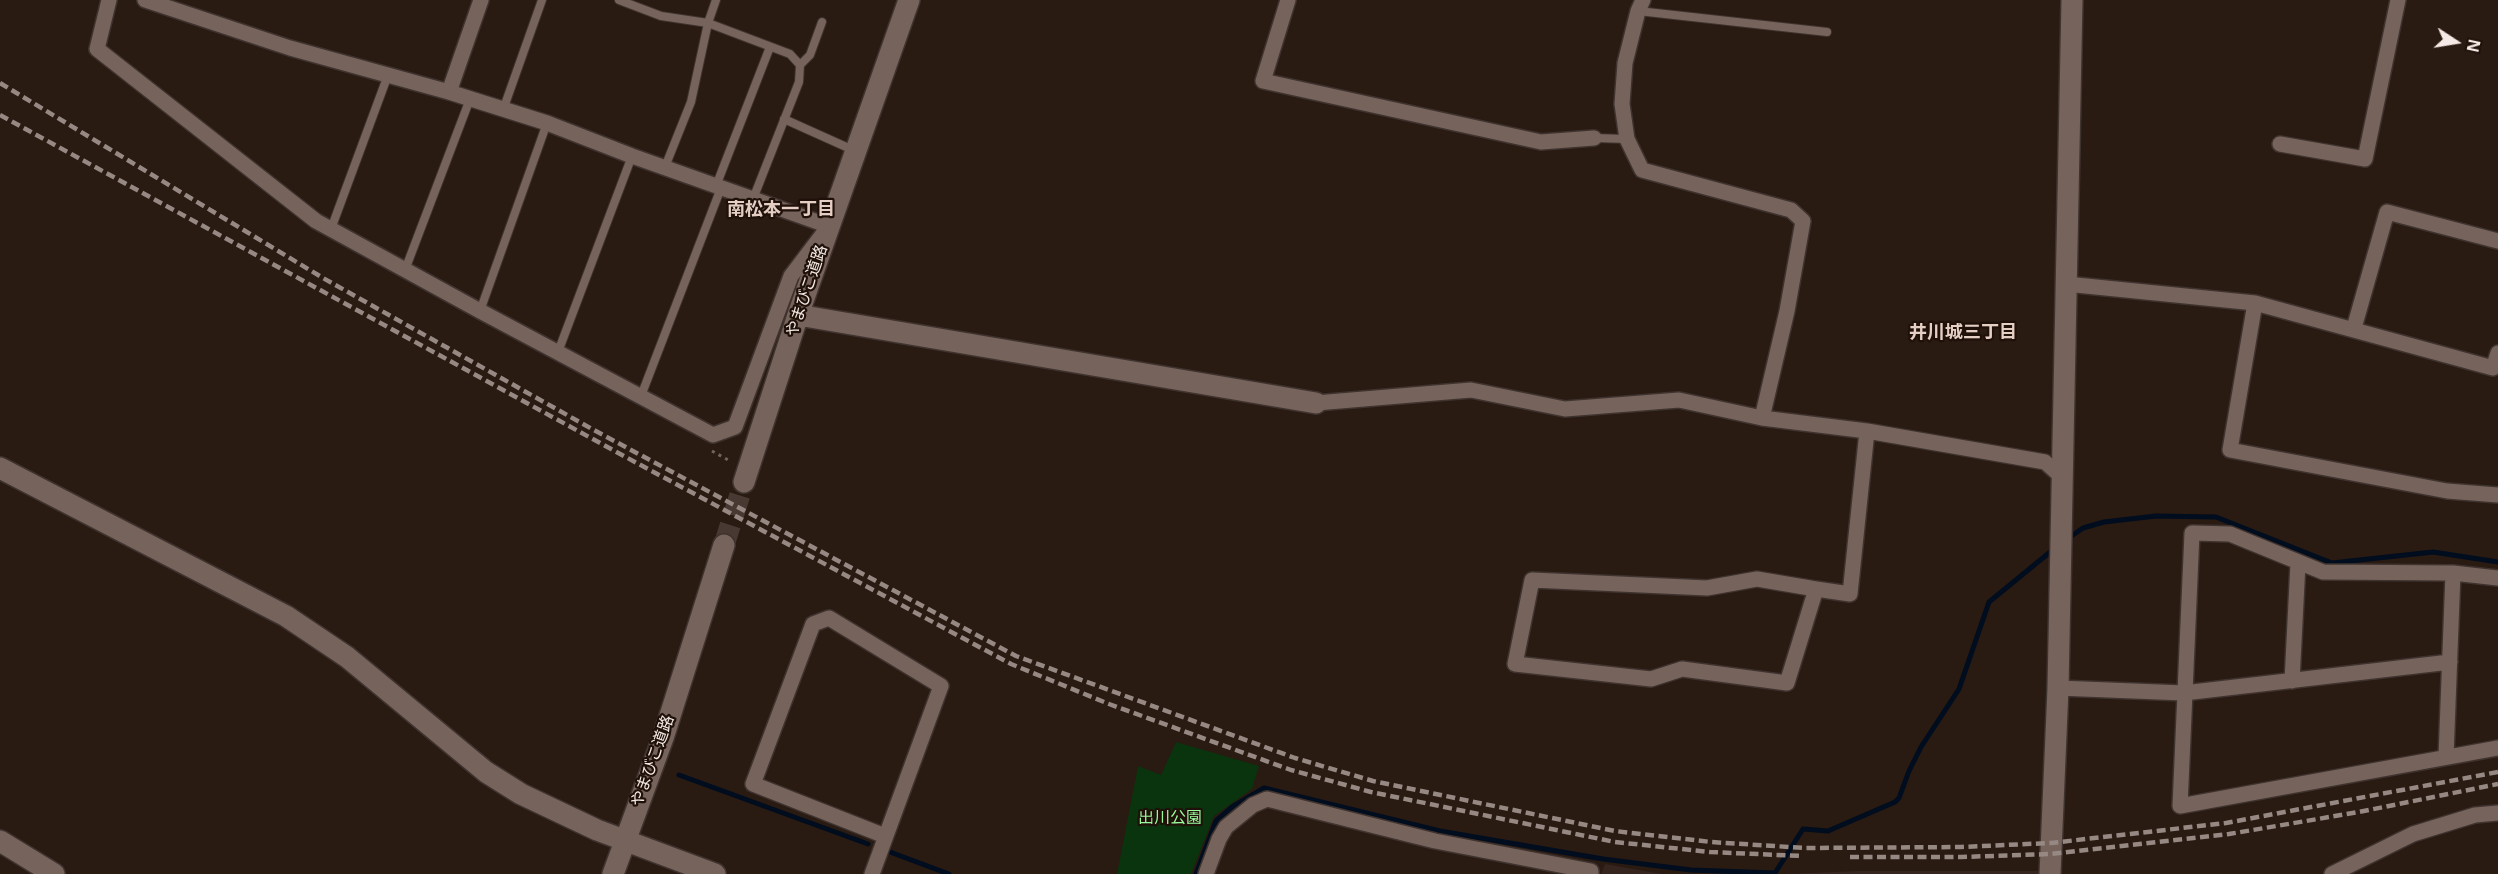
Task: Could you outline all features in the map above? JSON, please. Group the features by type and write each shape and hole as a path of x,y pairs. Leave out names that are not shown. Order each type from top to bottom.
{"street":[{"path":"109,0 97,49 316,220 480,311 713,435 735,427 791,276 829,226 632,156 547,123 449,92 290,48 145,0"},
{"path":"449,92 481,0"},
{"name":"やまびこ道路","path":"744,482 854,151 909,0"},
{"path":"1288,0 1263,81 1541,142 1593,138"},
{"path":"2050,874 2064,478 2072,0"},
{"path":"2280,144 2365,159 2398,0"},
{"path":"1640,5 1624,74 1622,104 1627,139 1642,170 1791,210 1803,221 1787,311 1762,418"},
{"path":"2354,328 2387,212 2498,241"},
{"path":"2068,288 2076,285 2255,303 2354,328 2493,368 2498,353"},
{"path":"2255,303 2230,450 2447,491 2498,495"},
{"path":"798,315 1316,404 1471,390 1565,409 1679,400 1762,418 1867,431 2045,462 2064,478"},
{"path":"1816,589 1787,683 1682,669 1651,679 1515,664 1532,580 1707,588 1757,579 1850,594 1867,431"},
{"path":"0,468 286,616 347,657 486,772 521,794 557,812 715,874"},
{"path":"2498,578 2453,573 2323,572 2230,534 2192,533 2180,806 2498,748"},
{"name":"やまびこ道路","path":"613,874 663,738 724,545"},
{"path":"2292,681 2298,563"},
{"path":"2446,757 2453,573"},
{"path":"872,874 941,686 829,618 813,624 753,784 885,836"},
{"path":"2058,688 2184,693 2450,662"},
{"path":"1206,874 1226,827 1245,810 1267,799 1435,841 1591,871 1591,874"},
{"path":"2332,874 2413,834 2475,815 2498,813"},
{"path":"0,841 54,874"}],"lane":[{"path":"503,110 542,0"},
{"path":"619,0 661,16 708,23 790,54 800,65"},
{"path":"665,167 691,102 708,23 716,0"},
{"path":"1640,5 1827,32"},
{"path":"753,199 799,82 800,65 810,55 822,22"},
{"path":"641,396 770,46"},
{"path":"331,229 388,75"},
{"path":"405,270 470,99"},
{"path":"784,119 854,151"},
{"path":"480,311 547,123"},
{"path":"1593,138 1627,139"},
{"path":"558,352 632,156"}],"shaded area":[{"path":"1605,864 1662,874 1601,874"},
{"path":"1858,871 2042,871 2042,874 1784,874"}],"green space":[{"name":"出川公園","path":"1176,742 1259,766 1252,789 1214,816 1191,874 1117,874 1138,766 1161,775"}],"waterway":[{"path":"2067,539 2083,528 2104,522 2156,516 2216,517 2332,563 2433,552 2498,562"},
{"path":"1196,874 1216,821 1232,807 1264,788 1440,831 1603,859 1691,870 1775,873 1803,829 1828,831 1895,802 1899,798 1921,747 1959,689 1989,602 2055,548"},
{"path":"679,775 868,844"},
{"path":"890,852 949,874"}],"tunnel":[{"path":"724,545 744,482"}],"railway":[{"path":"0,83 323,278 592,429 1016,656 1295,758 1373,781 1615,831 1711,842 1805,848 1961,847 2051,843 2226,823 2498,772"},
{"path":"0,115 622,455 1011,664 1109,704 1291,770 1371,792 1615,842 1710,852 1802,856"},
{"path":"1850,857 2051,854 2229,834 2359,812 2498,784"}],"district":[{"name":"南松本一丁目","path":"781,210"},
{"name":"井川城三丁目","path":"1963,333"}]}
